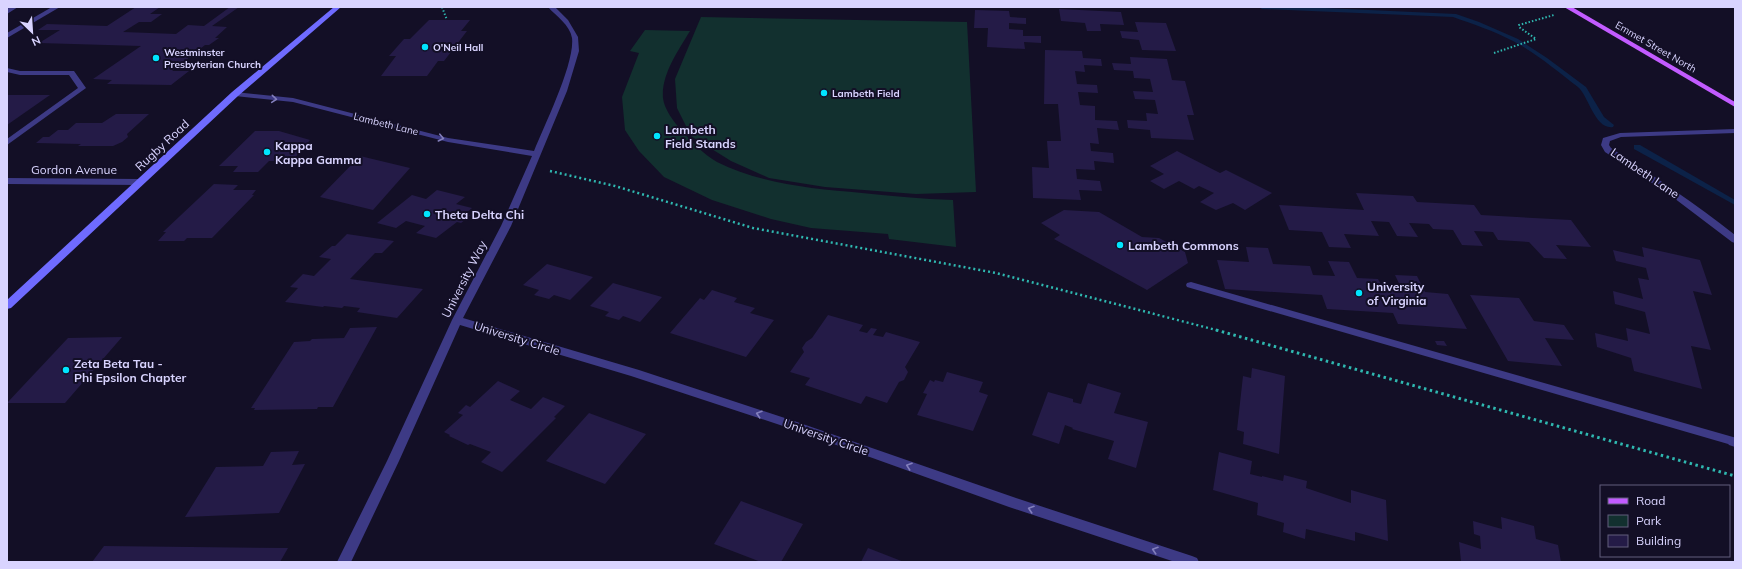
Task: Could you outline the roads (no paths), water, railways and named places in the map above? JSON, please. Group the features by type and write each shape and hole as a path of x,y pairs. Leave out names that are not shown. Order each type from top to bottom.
{"main road":[{"name":"Rugby Road","path":"7,306 235,94 338,7"},
{"name":"Emmet Street North","path":"1567,7 1735,105"}],"street":[{"path":"7,12 15,7"},
{"path":"7,36 57,7"},
{"name":"University Way","path":"344,562 393,461 457,320 506,226 563,91 575,51 575,37 571,27 551,7"},
{"path":"7,70 20,73 71,73 82,88 7,143"},
{"name":"Lambeth Lane","path":"235,94 293,100 448,140 537,154"},
{"name":"Lambeth Lane","path":"1735,131 1620,135 1606,140 1605,145 1608,150 1693,207 1735,240"},
{"name":"Gordon Avenue","path":"7,181 141,182"},
{"path":"1191,285 1734,442"},
{"name":"University Circle","path":"457,320 643,375 793,425 1014,503 1192,562"}],"waterway":[{"path":"1262,7 1454,15 1516,40 1545,59 1584,88 1601,118 1610,125"},
{"path":"1637,147 1735,203"}],"place":[{"name":"O'Neil Hall","path":"425,47"},
{"name":"Westminster Presbyterian Church","path":"156,58"},
{"name":"Lambeth Field","path":"824,93"},
{"name":"Lambeth Field Stands","path":"657,136"},
{"name":"Kappa Kappa Gamma","path":"267,152"},
{"name":"Theta Delta Chi","path":"427,214"},
{"name":"Lambeth Commons","path":"1120,245"},
{"name":"University of Virginia","path":"1359,293"},
{"name":"Zeta Beta Tau - Phi Epsilon Chapter","path":"66,370"}]}
